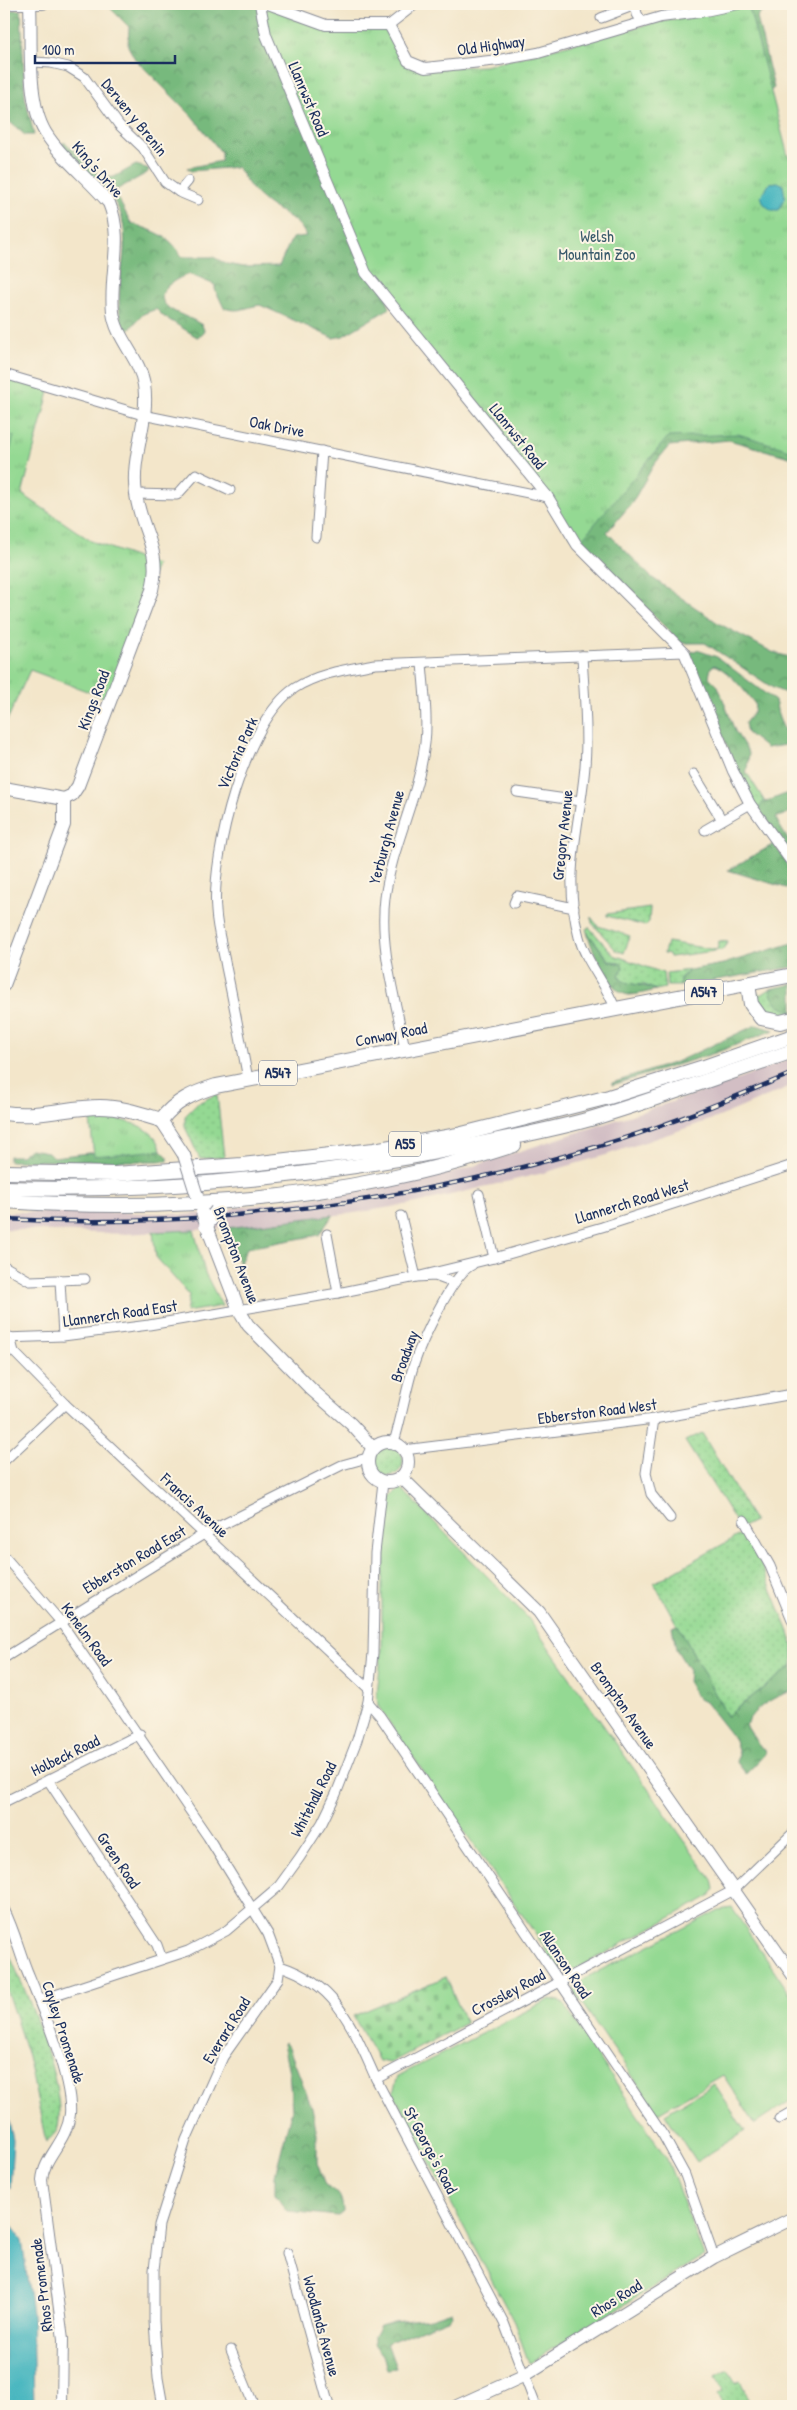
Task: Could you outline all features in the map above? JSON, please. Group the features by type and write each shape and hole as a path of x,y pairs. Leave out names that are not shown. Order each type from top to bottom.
{"main road":[{"name":"King's Drive","path":"34,4 33,62 35,108 46,133 109,203 114,215 117,241 113,275 113,314 120,334 142,374 145,398 143,415"},
{"name":"Kings Road","path":"64,799 72,795 78,786 152,590 155,577 153,548 136,494 136,458 143,415"},
{"path":"4,788 64,799 64,825 4,985"},
{"name":"Conway Road","path":"160,1120 168,1111 193,1094 248,1079 793,975"},
{"path":"748,984 751,1004 761,1018 780,1022 793,1019"},
{"name":"A55","path":"4,1172 115,1174 232,1166 411,1143 458,1135 609,1097 704,1068 793,1036"},
{"name":"A55","path":"4,1188 80,1190 217,1183 324,1171 423,1156 596,1118 793,1051"},
{"path":"4,1113 49,1114 101,1107 126,1110 160,1120"},
{"path":"203,1213 243,1199 352,1187 466,1161 596,1118"},
{"name":"Brompton Avenue","path":"160,1120 184,1155 239,1310 248,1325 286,1365 351,1424 370,1453"},
{"path":"4,1201 203,1213 217,1211 243,1199"},
{"path":"384,1442 399,1446 408,1466 401,1477 392,1482 383,1482 370,1473 370,1453 384,1442"},
{"name":"Brompton Avenue","path":"401,1477 538,1612 793,1976"},
{"name":"Rhos Road","path":"457,2406 523,2376 714,2257 793,2218"}],"street":[{"path":"10,4 34,4"},
{"name":"Llanrwst Road","path":"260,4 266,35 366,273 548,497 577,545 684,652 733,772 750,804 793,864"},
{"path":"268,4 326,25 389,25 416,4"},
{"path":"601,18 635,4 642,22"},
{"name":"Old Highway","path":"389,25 408,61 425,68 499,60 538,53 661,17 700,12 738,4"},
{"name":"Derwen y Brenin","path":"33,62 51,63 68,67 84,77 119,125 143,148 158,168 160,176 179,192 198,200"},
{"path":"179,192 188,181"},
{"name":"Oak Drive","path":"4,374 143,415 548,497"},
{"path":"316,537 322,451"},
{"path":"136,494 177,495 196,474 230,490"},
{"name":"Victoria Park","path":"248,1079 216,913 215,884 225,819 250,753 263,726 282,700 295,688 338,671 375,664 684,652"},
{"name":"Gregory Avenue","path":"582,656 585,767 571,867 574,908 586,956 611,997 615,1008"},
{"name":"Yerburgh Avenue","path":"405,1049 385,944 384,920 389,875 419,773 425,744 426,723 422,663"},
{"path":"694,774 722,820"},
{"path":"517,792 580,801"},
{"path":"705,830 750,804"},
{"path":"514,903 517,896 574,908"},
{"name":"Llannerch Road West","path":"239,1310 338,1293 479,1262 602,1226 793,1165"},
{"path":"480,1194 494,1258"},
{"path":"401,1216 416,1277"},
{"path":"327,1234 338,1293"},
{"name":"Llannerch Road West","path":"416,1277 436,1276 454,1283 466,1267 479,1262"},
{"path":"4,1266 30,1281 85,1279"},
{"path":"60,1280 64,1336"},
{"name":"Broadway","path":"399,1446 414,1363 432,1323 454,1283"},
{"name":"Llannerch Road East","path":"7,1338 64,1336 239,1310"},
{"name":"Francis Avenue","path":"7,1338 14,1352 65,1404 369,1689"},
{"name":"Ebberston Road West","path":"399,1446 654,1420 793,1394"},
{"path":"4,1461 65,1404"},
{"path":"654,1420 646,1473 650,1494 670,1518"},
{"name":"Ebberston Road East","path":"4,1658 60,1621 204,1534 370,1453"},
{"name":"Whitehall Road","path":"40,2000 188,1951 226,1931 254,1910 279,1886 322,1823 357,1740 368,1702 374,1637 375,1553 383,1482"},
{"path":"744,1520 770,1566 793,1622"},
{"name":"Kenelm Road","path":"4,1556 60,1621 140,1734"},
{"name":"Allanson Road","path":"368,1702 380,1716 663,2135 684,2176 714,2257"},
{"path":"140,1734 254,1910 274,1948 280,1966"},
{"name":"Holbeck Road","path":"4,1802 140,1734"},
{"name":"Green Road","path":"48,1780 157,1945 162,1959"},
{"name":"Crossley Road","path":"376,2079 734,1890 793,1834"},
{"name":"Cayley Promenade","path":"4,1910 40,2000 59,2057 67,2091 70,2113 61,2143 47,2163"},
{"name":"St George's Road","path":"280,1966 300,1972 320,1986 332,1999 361,2045 376,2079 504,2323 536,2406"},
{"name":"Everard Road","path":"163,2406 158,2378 154,2321 154,2270 159,2225 186,2140 223,2057 278,1979 280,1966"},
{"path":"779,2119 792,2113"},
{"name":"Rhos Promenade","path":"47,2163 43,2170 42,2180 63,2339 62,2406"},
{"name":"Woodlands Avenue","path":"287,2253 329,2406"},
{"path":"231,2350 254,2406"}],"shaded area":[{"path":"793,1057 793,1085 719,1117 606,1155 543,1173 417,1203 354,1213 227,1228 125,1234 4,1229 4,1212 171,1213 181,1215 223,1212 234,1208 362,1191 452,1173 730,1083"}],"green space":[{"path":"106,4 260,4 390,308 343,336 333,338 260,305 239,310 224,308 215,285 189,274 177,279 166,287 162,297 164,303 170,309 202,325 204,330 202,335 197,337 163,316 156,309 143,314 126,333 119,305 124,247 122,218 118,207 111,197 75,161 62,143 66,143 102,178 114,177 136,165 149,169 147,173 114,191 131,223 161,235 172,243 182,257 213,257 227,264 243,267 279,266 292,238 306,236 298,224 257,195 237,167 191,171 187,168 221,161 221,152 192,116 135,59 128,46 129,27"},
{"name":"Welsh Mountain Zoo","path":"260,4 326,25 389,25 408,61 425,68 485,66 646,25 748,4 788,156 793,157 793,451 738,434 668,437 577,545 548,497 366,273 266,35"},
{"path":"748,4 793,4 759,13 757,18 774,88 770,91"},
{"path":"4,10 21,10 25,97 34,135 25,135 4,117"},
{"path":"339,116 793,443 793,458 729,440 669,446 653,466 632,503 607,532 651,577 718,623 772,652 793,658 793,696 773,688 705,643 681,643 584,546 546,488"},
{"path":"4,374 50,388 22,494 91,541 156,565 111,700 30,670 4,727"},
{"path":"4,433 14,436 5,468 4,467"},
{"path":"697,650 717,657 775,701 786,741 785,745 766,748 747,733 745,723 754,712 755,704 727,673 715,665 711,667 709,677 718,686 735,731 749,753 746,776 740,778 689,653"},
{"path":"747,773 765,802 758,809 740,778"},
{"path":"793,791 793,811 776,818 789,841 793,857 758,809 763,803"},
{"path":"774,844 793,871 793,890 728,870"},
{"path":"650,908 649,922 645,926 607,916 607,914"},
{"path":"591,917 598,926 630,936 624,953 616,950 592,923"},
{"path":"589,927 614,955 663,973 665,988 656,990 645,985 627,984 621,980 619,975 623,968 618,962 610,961 587,932 586,929"},
{"path":"587,932 609,961 622,964 623,968 619,975 621,980 656,990 629,995 614,987 602,969"},
{"path":"719,941 728,942 722,950 670,957 669,954 664,953 667,942 717,950"},
{"path":"793,943 793,967 680,986 680,979 690,970 723,964"},
{"path":"690,970 680,978 680,986 667,986 666,973"},
{"path":"793,984 793,1011 785,1009 778,1004 770,989"},
{"path":"770,989 778,1004 793,1011 793,1013 788,1015 767,1015 759,1005 757,997 758,993 761,995"},
{"path":"756,1025 774,1030 715,1053 612,1085 612,1083 676,1062"},
{"path":"217,1094 224,1157 200,1159 185,1127 185,1116 198,1103"},
{"path":"106,1118 131,1123 147,1130 154,1136 161,1150 94,1156 90,1120"},
{"path":"133,1148 161,1150 168,1157 168,1161 9,1161 9,1156 21,1156 30,1149 48,1152 53,1157"},
{"path":"333,1215 319,1235 247,1248 239,1265 227,1228"},
{"path":"194,1230 205,1273 222,1306 186,1312 189,1295 156,1257 153,1232"},
{"path":"702,1433 754,1521 740,1528 685,1441"},
{"path":"388,1446 394,1447 402,1455 402,1467 394,1475 388,1476 382,1475 374,1467 373,1461 374,1455 382,1447"},
{"path":"401,1488 528,1618 712,1880 714,1889 710,1896 576,1969 563,1970 552,1963 543,1945 378,1706 377,1695 382,1647 382,1583 391,1497"},
{"path":"743,1533 761,1564 789,1632 793,1644 793,1665 727,1716 654,1583"},
{"path":"678,1625 727,1716 793,1665 793,1691 779,1696 759,1708 746,1725 759,1746 764,1749 765,1754 746,1774 736,1761 739,1755 735,1740 705,1702 697,1698 688,1683 689,1670 676,1649 672,1626"},
{"path":"732,1908 793,1998 793,2099 755,2124 723,2075 658,2113 574,1992 575,1986 583,1979 719,1910"},
{"path":"4,1943 42,2034 56,2086 59,2108 58,2127 46,2142 28,2056 4,1983"},
{"path":"446,1977 466,2023 390,2063 379,2061 353,2016"},
{"path":"550,1999 562,2002 667,2159 704,2256 529,2363 514,2322 393,2093 398,2076"},
{"path":"284,2042 289,2048 312,2108 317,2134 317,2163 325,2185 337,2192 342,2202 343,2212 338,2216 288,2211 275,2194 275,2175 292,2109"},
{"path":"714,2084 745,2131 696,2162 665,2114"},
{"path":"452,2311 453,2315 450,2318 387,2343 396,2368 387,2369 383,2355 374,2344 374,2336 380,2326 394,2322 431,2318"},
{"path":"728,2370 736,2383 740,2381 753,2406 723,2406 717,2395 723,2391 716,2377"}],"water":[{"path":"778,182 783,185 785,198 779,210 771,210 764,204 761,196 770,183"},
{"path":"4,2098 13,2140 10,2188 4,2190"},
{"path":"4,2215 22,2240 32,2313 34,2406 4,2406"}],"railway":[{"path":"4,1219 160,1220 239,1215 317,1206 394,1194 471,1179 547,1161 622,1139 687,1116 793,1073"}]}
